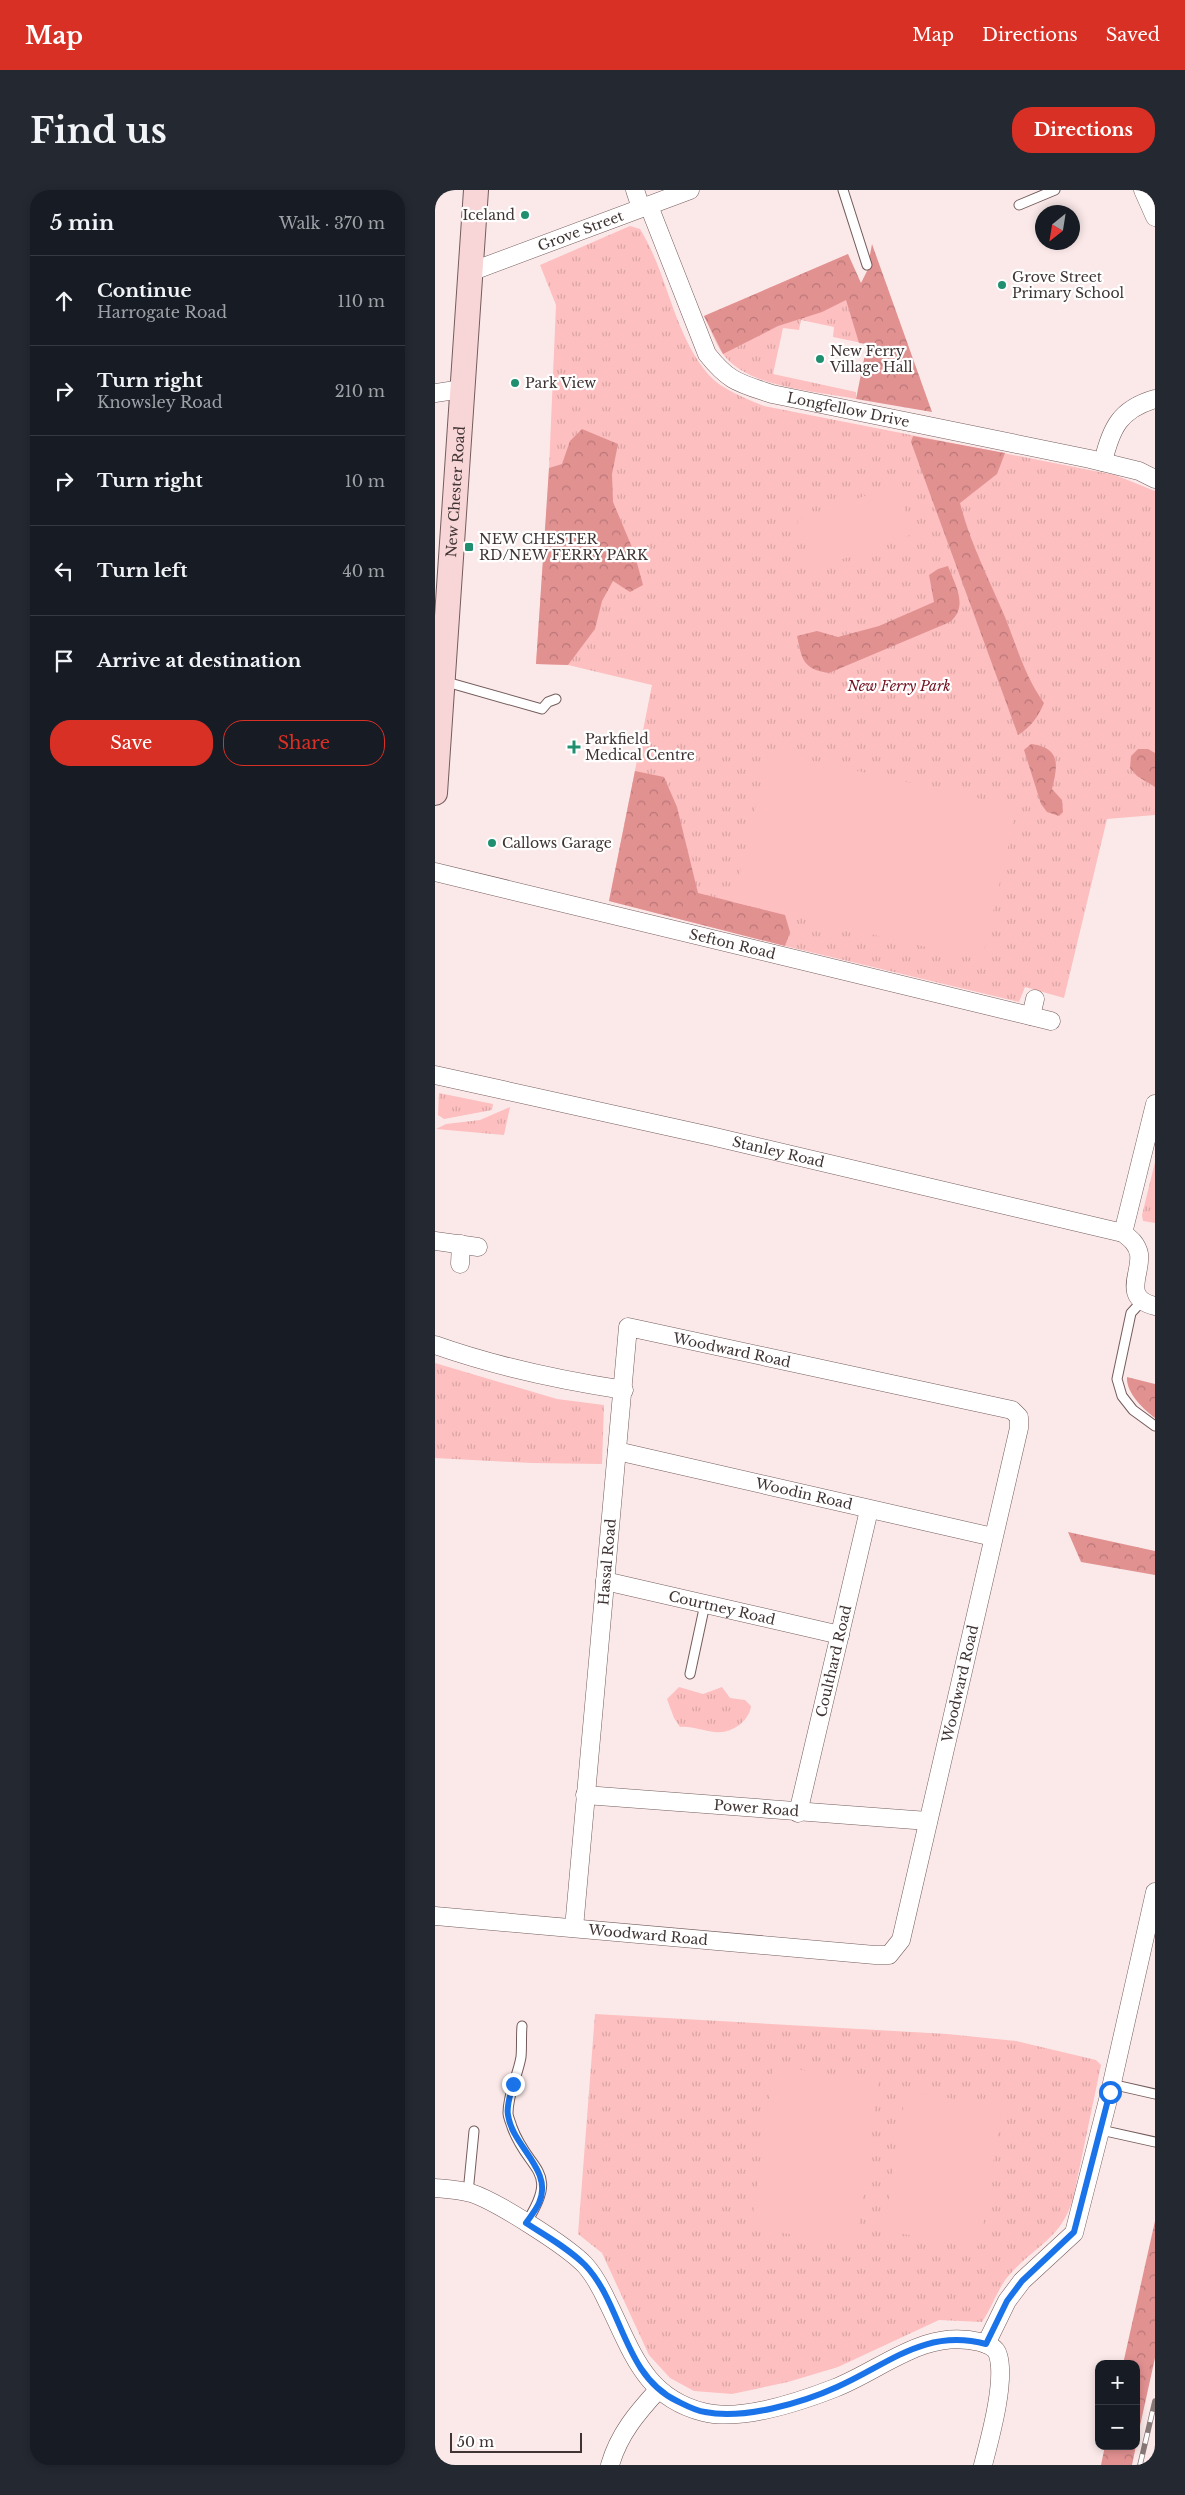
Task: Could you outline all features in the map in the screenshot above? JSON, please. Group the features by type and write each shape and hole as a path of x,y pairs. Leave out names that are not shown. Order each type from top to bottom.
{"main road":[{"name":"New Chester Road","path":"435,793 437,723 443,681 476,190"}],"street":[{"name":"Longfellow Drive","path":"635,190 645,207 707,354 722,373 740,383 772,394 1103,462 1139,470 1155,479"},
{"name":"Grove Street","path":"470,272 690,190"},
{"path":"1143,190 1155,217"},
{"path":"435,393 462,389"},
{"path":"1103,462 1108,442 1126,412 1155,399"},
{"name":"Sefton Road","path":"435,872 584,902 1051,1021"},
{"path":"1031,1016 1035,999"},
{"name":"Stanley Road","path":"435,1074 711,1136 1123,1233"},
{"path":"1149,1303 1137,1294 1134,1280 1139,1255 1134,1241 1123,1233 1155,1104"},
{"path":"435,1241 470,1245 460,1264"},
{"name":"Woodward Road","path":"435,1916 889,1955 901,1940 1019,1428 1019,1417 1012,1410 629,1327 624,1390"},
{"path":"435,1345 473,1358 552,1379 624,1390"},
{"name":"Hassal Road","path":"574,1928 624,1390"},
{"name":"Woodin Road","path":"617,1451 993,1537"},
{"name":"Coulthard Road","path":"798,1813 869,1510"},
{"name":"Courtney Road","path":"605,1581 840,1634"},
{"name":"Power Road","path":"585,1795 798,1813 928,1821"},
{"path":"986,2344 1007,2301 1022,2281 1074,2232 1151,1933 1155,1892"},
{"path":"435,2188 468,2193 526,2223 557,2243 585,2266 601,2290 642,2373 658,2390 704,2412 739,2414 790,2403 837,2387 899,2354 932,2342 965,2338 994,2347 998,2354 1000,2372 997,2399 983,2465"},
{"path":"610,2465 615,2446 629,2422 658,2390"}],"lane":[{"path":"843,190 867,265"},
{"path":"1019,205 1055,190"},
{"path":"443,681 542,709 548,702 556,699"},
{"path":"1149,1303 1131,1313 1117,1379 1122,1396 1133,1410 1155,1426"},
{"path":"690,1674 705,1604"},
{"path":"521,2026 521,2057 507,2114 515,2136 537,2168 543,2189 539,2203 526,2223"},
{"path":"1111,2084 1155,2094"},
{"path":"1101,2130 1155,2142"},
{"path":"468,2193 475,2131"}],"green space":[{"name":"New Ferry Park","path":"630,226 640,229 650,246 678,322 696,358 714,380 734,393 764,406 1115,475 1155,491 1155,815 1107,819 1064,998 1025,987 1019,1002 785,946 609,901 652,685 568,665 536,664 548,492 556,305 540,265"},
{"path":"872,244 932,412 856,399 867,344 859,343 846,300 822,312 778,326 723,354 704,316 848,254 861,283 867,271"},
{"path":"848,254 867,344 833,337 834,327 801,320 799,330 783,328 773,374 856,392 856,399 803,390 766,381 734,365 723,354 704,316"},
{"path":"582,429 618,444 612,474 613,502 634,552 643,585 630,592 613,581 602,601 595,629 568,665 536,664 549,468 562,464 570,441"},
{"path":"913,436 1005,453 997,474 960,503 974,547 1005,617 1022,662 1044,703 1034,721 1018,735 911,442"},
{"path":"896,485 913,534 814,569 797,520"},
{"path":"948,566 957,588 960,602 956,616 950,622 829,673 814,669 805,662 800,651 797,636 817,631 838,637 879,626 934,602 929,575 938,569"},
{"path":"1031,744 1048,749 1055,759 1056,765 1052,789 1062,800 1063,812 1059,816 1047,812 1041,804 1024,750"},
{"path":"1138,749 1148,749 1155,753 1155,787 1137,776 1130,768 1131,756"},
{"path":"769,751 1017,807 982,960 733,902"},
{"path":"635,771 664,777 677,807 698,893 785,915 790,932 785,946 609,901"},
{"path":"439,1093 493,1104 492,1110 444,1119 438,1115"},
{"path":"510,1107 504,1135 436,1129 446,1124 480,1120"},
{"path":"1155,1162 1155,1223 1143,1221 1142,1215"},
{"path":"435,1363 557,1399 604,1405 602,1464 531,1463 435,1458"},
{"path":"1127,1377 1155,1384 1155,1418 1132,1395 1127,1383"},
{"path":"1068,1532 1155,1551 1155,1575 1081,1562"},
{"path":"679,1687 703,1694 722,1687 730,1698 745,1700 751,1706 750,1712 743,1722 727,1731 715,1732 680,1727 674,1718 667,1699"},
{"path":"595,2014 947,2034 1016,2041 1096,2060 1101,2065 1073,2199 1068,2212 1062,2223 1048,2240 1022,2262 1007,2278 982,2322 939,2320 838,2367 788,2382 732,2394 694,2391 670,2378 649,2355 602,2253 578,2234"},
{"path":"774,2066 879,2081 856,2244 751,2228"},
{"path":"906,2091 1002,2107 980,2246 884,2231"},
{"path":"1155,2221 1155,2358 1140,2426 1140,2360 1124,2360"},
{"path":"1104,2450 1135,2450 1132,2465 1101,2465"}],"railway":[{"path":"1140,2465 1155,2401"},
{"path":"1153,2465 1155,2455"}],"place":[{"name":"Iceland","path":"525,215"},
{"name":"Grove Street Primary School","path":"1002,285"},
{"name":"New Ferry Village Hall","path":"820,359"},
{"name":"Park View","path":"515,383"},
{"name":"NEW CHESTER RD/NEW FERRY PARK","path":"469,547"},
{"name":"Parkfield Medical Centre","path":"574,747"},
{"name":"Callows Garage","path":"492,843"}],"route":[{"path":"513,2084 507,2114 515,2136 537,2168 543,2189 539,2203 526,2223 557,2243 585,2266 601,2290 642,2373 658,2390 704,2412 739,2414 790,2403 837,2387 899,2354 932,2342 965,2338 986,2344 1007,2301 1022,2281 1074,2232 1080,2216 1110,2092"}]}
